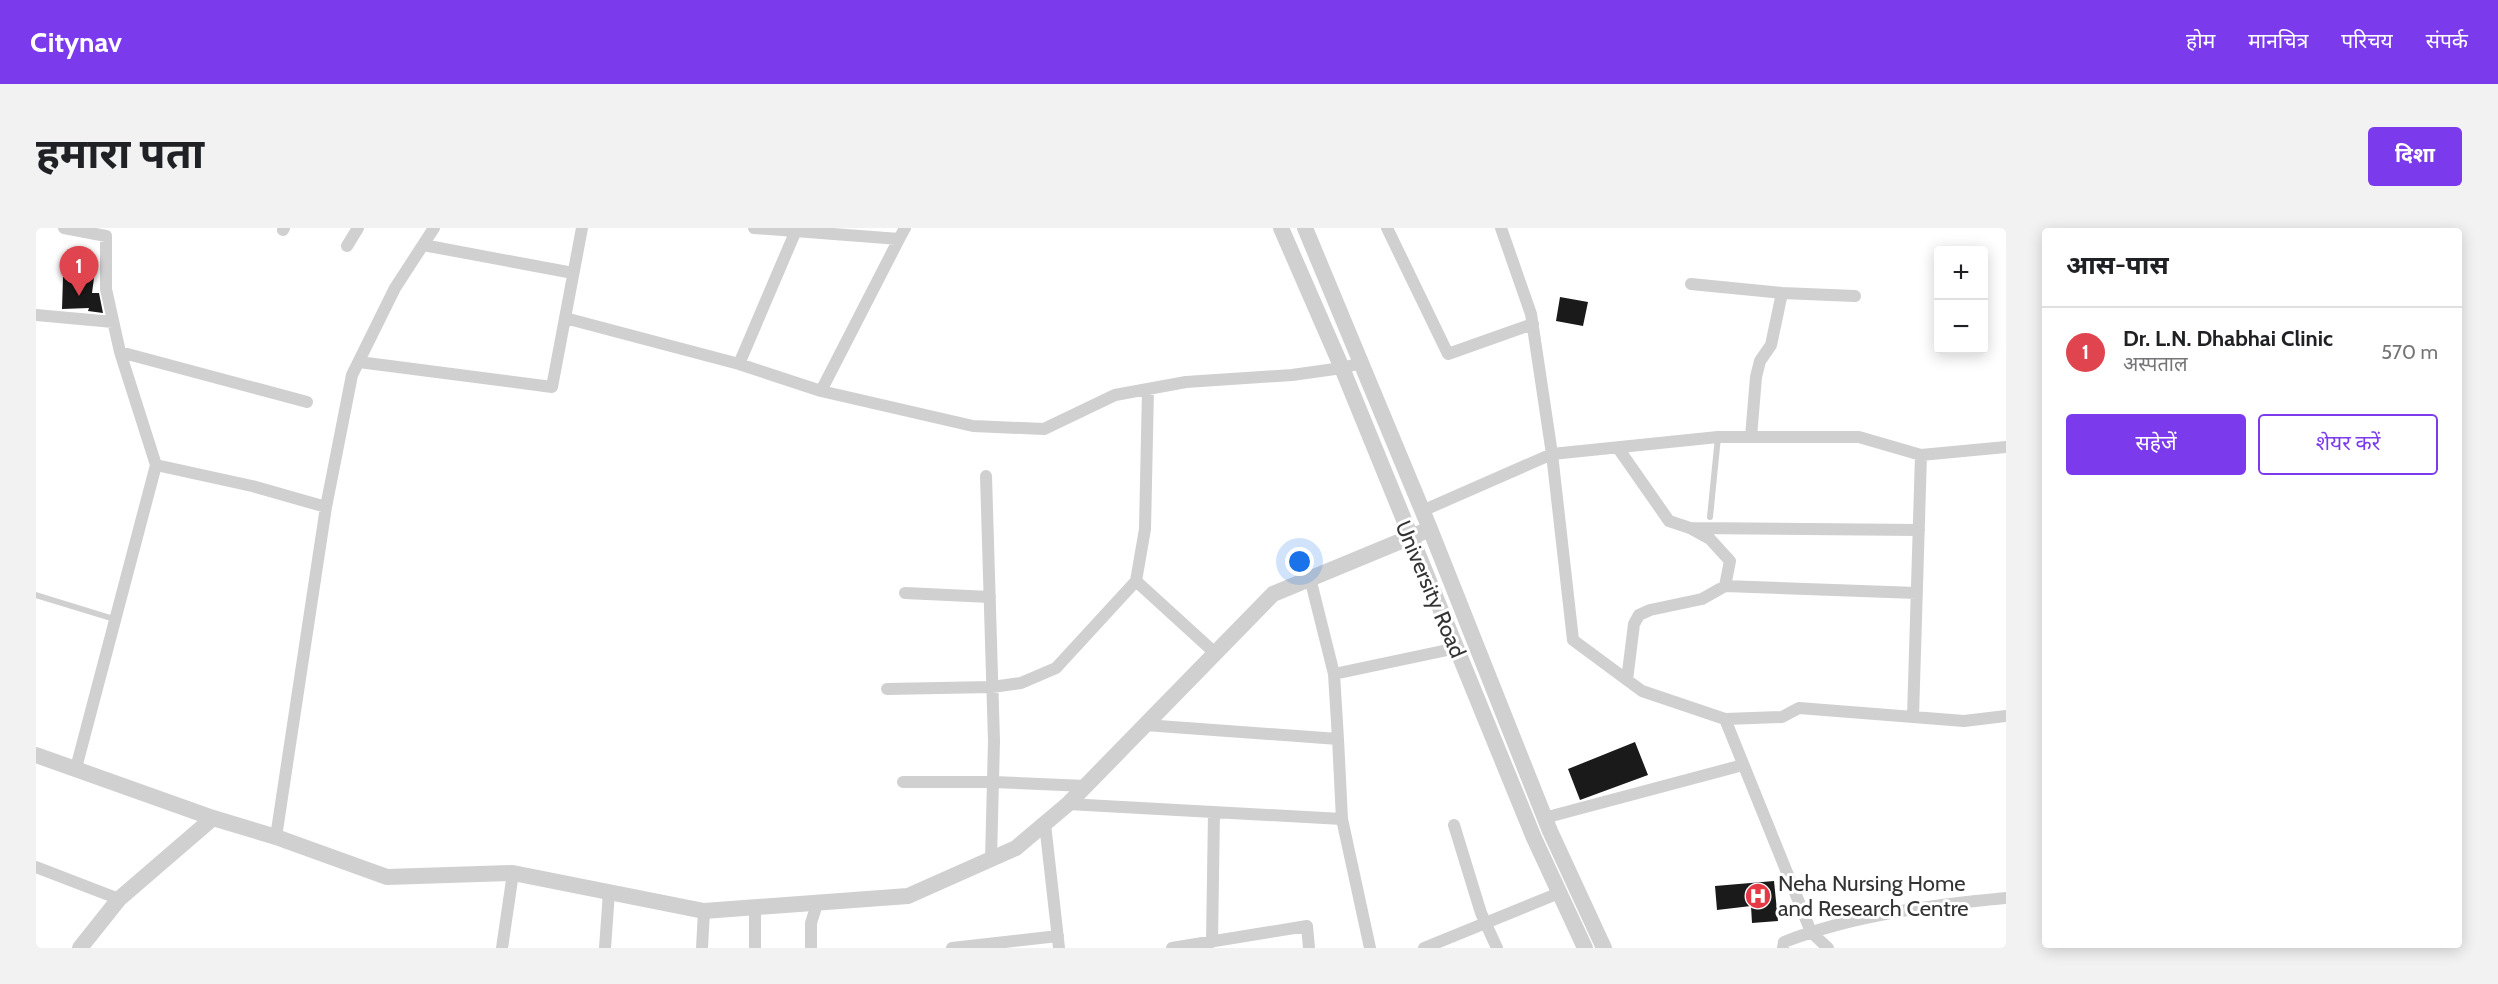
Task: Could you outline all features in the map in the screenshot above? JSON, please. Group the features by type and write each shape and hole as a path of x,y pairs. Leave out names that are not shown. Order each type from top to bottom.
{"street":[{"path":"64,228 107,232 106,289 120,352 156,465 76,768"},
{"path":"347,246 358,228"},
{"path":"276,837 326,507 352,375 395,288 434,228"},
{"path":"359,362 552,387 582,228"},
{"path":"754,228 902,233 821,391"},
{"name":"University Road","path":"1281,228 1342,368 1534,838 1585,948"},
{"name":"University Road","path":"1305,228 1430,529 1544,818 1604,948"},
{"path":"1387,228 1448,354 1533,324"},
{"path":"1501,228 1533,324 1552,454 1573,640 1642,691 1725,719 1782,717 1799,708 1964,721 2006,716"},
{"path":"738,364 796,230"},
{"path":"423,245 573,273"},
{"path":"1691,284 1782,293 1855,296"},
{"path":"1751,437 1756,377 1760,361 1771,345 1782,293"},
{"path":"36,315 113,322"},
{"path":"565,318 738,364 821,391 973,426 1009,429 1044,429 1115,395 1186,382 1292,375 1361,363"},
{"path":"120,352 307,402"},
{"path":"887,689 992,687 1021,683 1056,668 1136,581 1145,530 1148,389"},
{"path":"1422,511 1552,454 1718,437 1859,437 1922,456 2006,447"},
{"path":"1618,448 1669,521 1690,528 1710,539 1730,561 1725,586"},
{"path":"1913,717 1922,456"},
{"path":"156,465 252,486 326,507"},
{"path":"986,476 992,687 991,860"},
{"path":"1690,528 1919,530"},
{"path":"36,755 387,877 513,873 704,911 908,896 1016,848 1068,804 1273,594 1430,529"},
{"path":"1310,578 1334,674 1342,819 1370,948"},
{"path":"1136,581 1215,653"},
{"path":"1627,680 1634,624 1640,615 1650,610 1702,598 1725,586 1917,592"},
{"path":"904,593 990,597"},
{"path":"1334,674 1457,648"},
{"path":"1725,719 1811,932 1828,948"},
{"path":"1145,725 1338,739"},
{"path":"1544,818 1743,765"},
{"path":"903,782 993,782 1086,786"},
{"path":"1068,804 1342,819"},
{"path":"1212,942 1214,812"},
{"path":"80,948 119,899 213,818"},
{"path":"952,948 1058,942 1045,824"},
{"path":"1454,825 1484,923 1497,948"},
{"path":"36,867 119,899"},
{"path":"502,948 513,873"},
{"path":"605,948 609,892"},
{"path":"1424,948 1559,893"},
{"path":"1784,948 1784,942 1811,932 1960,902 2006,898"},
{"path":"811,948 811,923 818,901"},
{"path":"755,906 755,948"},
{"path":"702,948 704,911"},
{"path":"1172,948 1307,926 1309,948"}],"lane":[{"path":"1710,517 1718,437"},
{"path":"36,595 114,619"}],"building":[{"path":"63,277 94,278 92,293 99,293 103,313 88,311 89,308 62,309"},
{"path":"1560,297 1588,302 1583,326 1556,321"},
{"path":"1635,742 1648,775 1580,800 1568,769"},
{"path":"1774,881 1778,921 1752,923 1751,906 1717,910 1715,886"}],"place":[{"name":"Dr. L.N. Dhabhai Clinic","path":"79,296"},
{"name":"Neha Nursing Home and Research Centre","path":"1758,896"}]}
